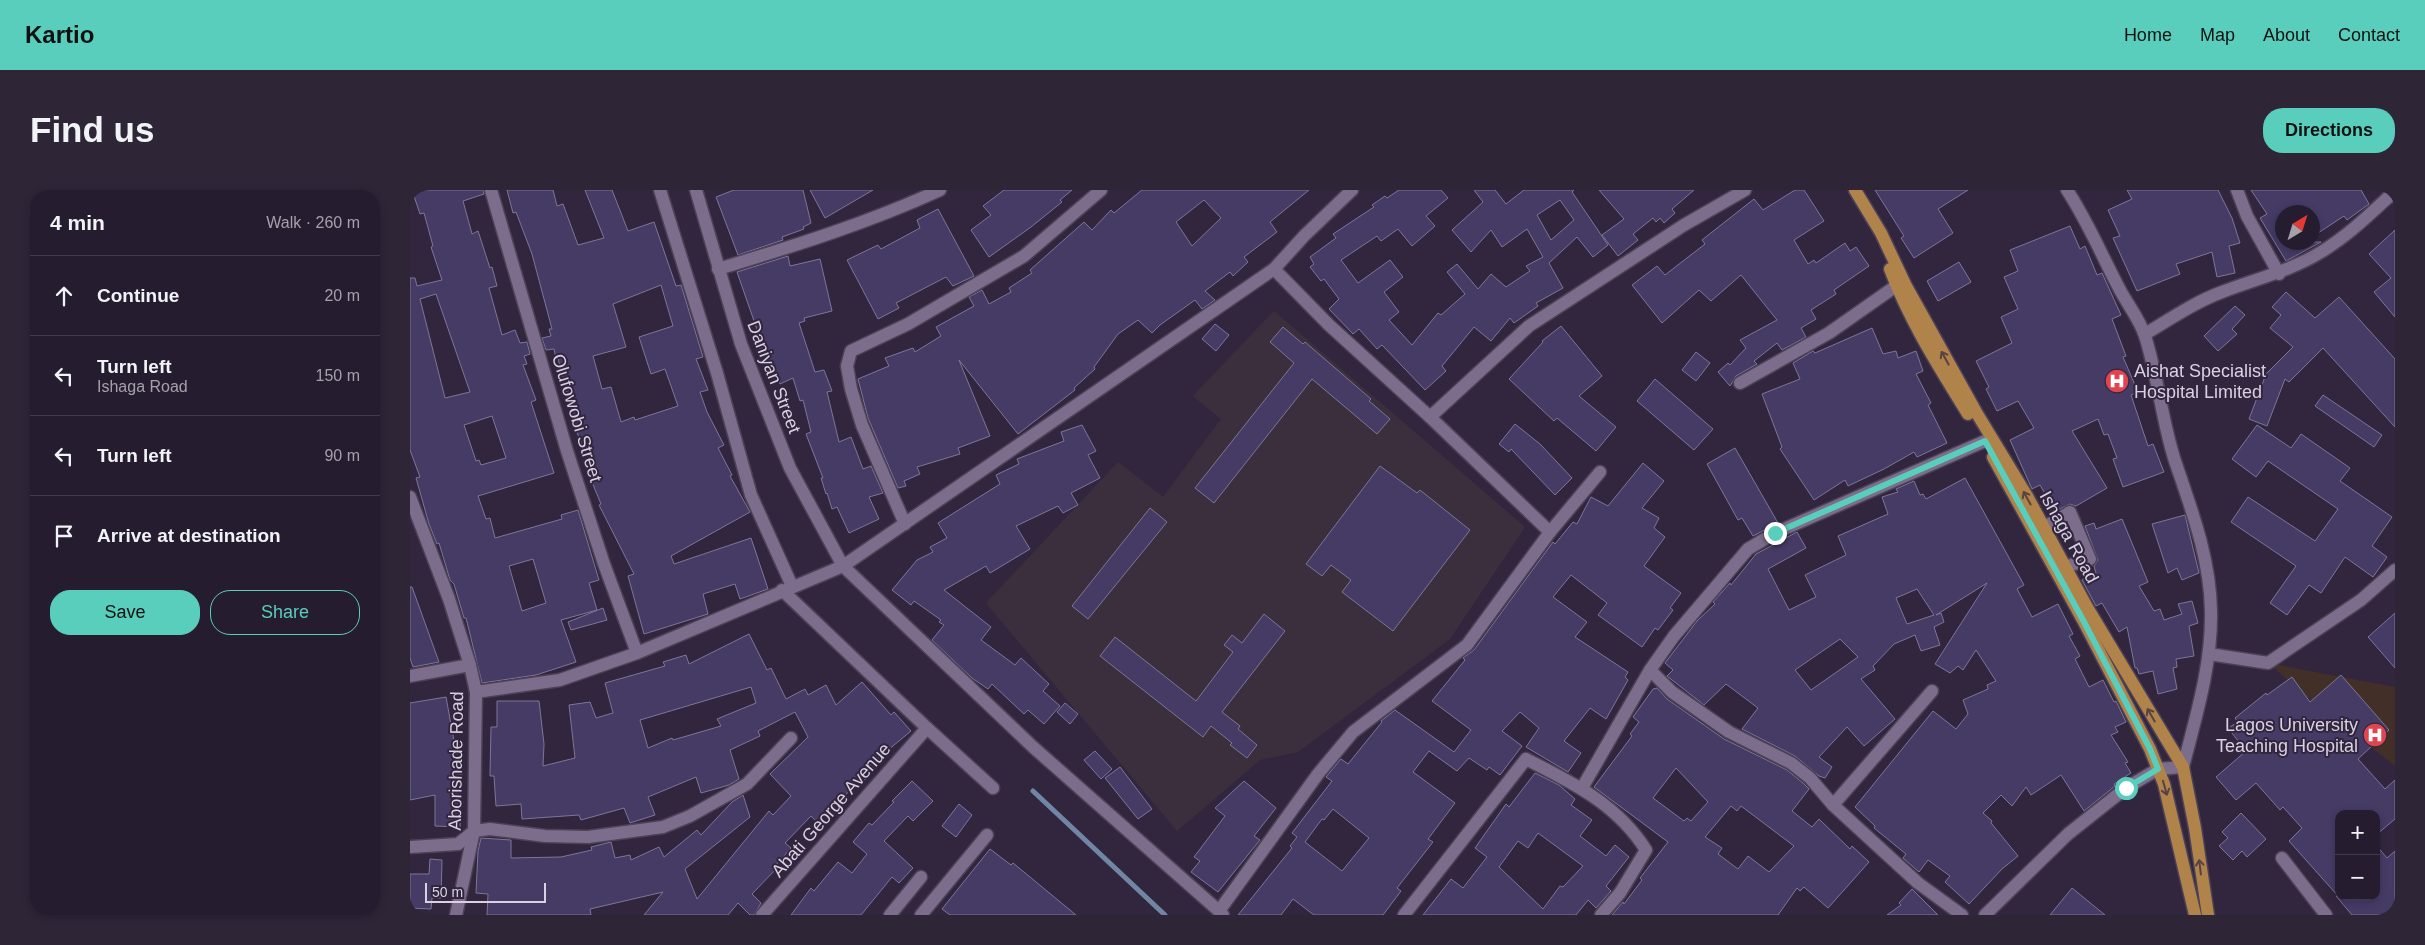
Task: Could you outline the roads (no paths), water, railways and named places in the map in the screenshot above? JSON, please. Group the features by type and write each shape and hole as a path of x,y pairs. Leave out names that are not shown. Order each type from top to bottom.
{"main road":[{"name":"Ishaga Road","path":"1846,190 1870,228 1896,286 1935,360 1985,441 2083,620 2150,749 2158,769 2176,830 2195,915"},
{"name":"Ishaga Road","path":"1855,190 1881,233 1926,322 2065,567 2183,767 2195,828 2208,915"}],"street":[{"name":"Olufowobi Street","path":"491,190 567,452 604,564 637,653"},
{"path":"660,190 717,374 751,495 787,588 926,728 993,788"},
{"name":"Daniyan Street","path":"696,190 741,344 790,468 843,566 1033,747 1222,913"},
{"path":"718,269 815,240 888,214 940,190"},
{"path":"905,524 859,416 847,366 851,351 908,324 1024,256 1101,190"},
{"path":"476,692 560,680 637,653 787,588 843,566 1274,270 1304,236 1352,190"},
{"path":"1430,417 1529,326 1684,225 1745,190"},
{"path":"1985,915 2068,834 2126,788 2158,769 2183,767 2209,654 2211,613 2209,580 2204,552 2195,517 2175,460 2145,334 2087,220 2067,190"},
{"path":"2237,190 2247,216 2279,274"},
{"path":"2145,334 2221,292 2279,274 2320,253 2346,236 2395,191"},
{"path":"1274,270 1329,325 1430,417 1550,532"},
{"path":"1740,383 1829,333 1896,286"},
{"path":"1582,788 1650,670 1674,636 1748,549 1775,533 1985,441"},
{"path":"1222,913 1318,774 1353,732 1467,645 1550,532 1600,472"},
{"name":"Aborishade Road","path":"410,497 449,599 470,665 476,692 474,831 456,915"},
{"path":"2043,528 2070,512 2090,559 2065,567"},
{"path":"2209,654 2268,663 2361,600 2395,570"},
{"path":"410,676 470,665"},
{"path":"1650,670 1672,692 1729,732 1792,763 1810,778 1833,805 1918,883 1962,915"},
{"path":"1833,805 1932,691"},
{"name":"Abati George Avenue","path":"762,915 926,728"},
{"path":"410,847 458,844 474,831 490,829 545,836 588,838 663,827 690,816 747,784 791,738"},
{"path":"1404,915 1526,759 1582,788 1623,819 1646,850 1620,892 1601,915"},
{"path":"920,915 988,835"},
{"path":"2282,858 2326,915"},
{"path":"890,915 921,877"}],"waterway":[{"path":"1033,791 1165,915"}],"place":[{"name":"Aishat Specialist Hospital Limited","path":"2117,381"},
{"name":"Lagos University Teaching Hospital","path":"2375,735"}]}
